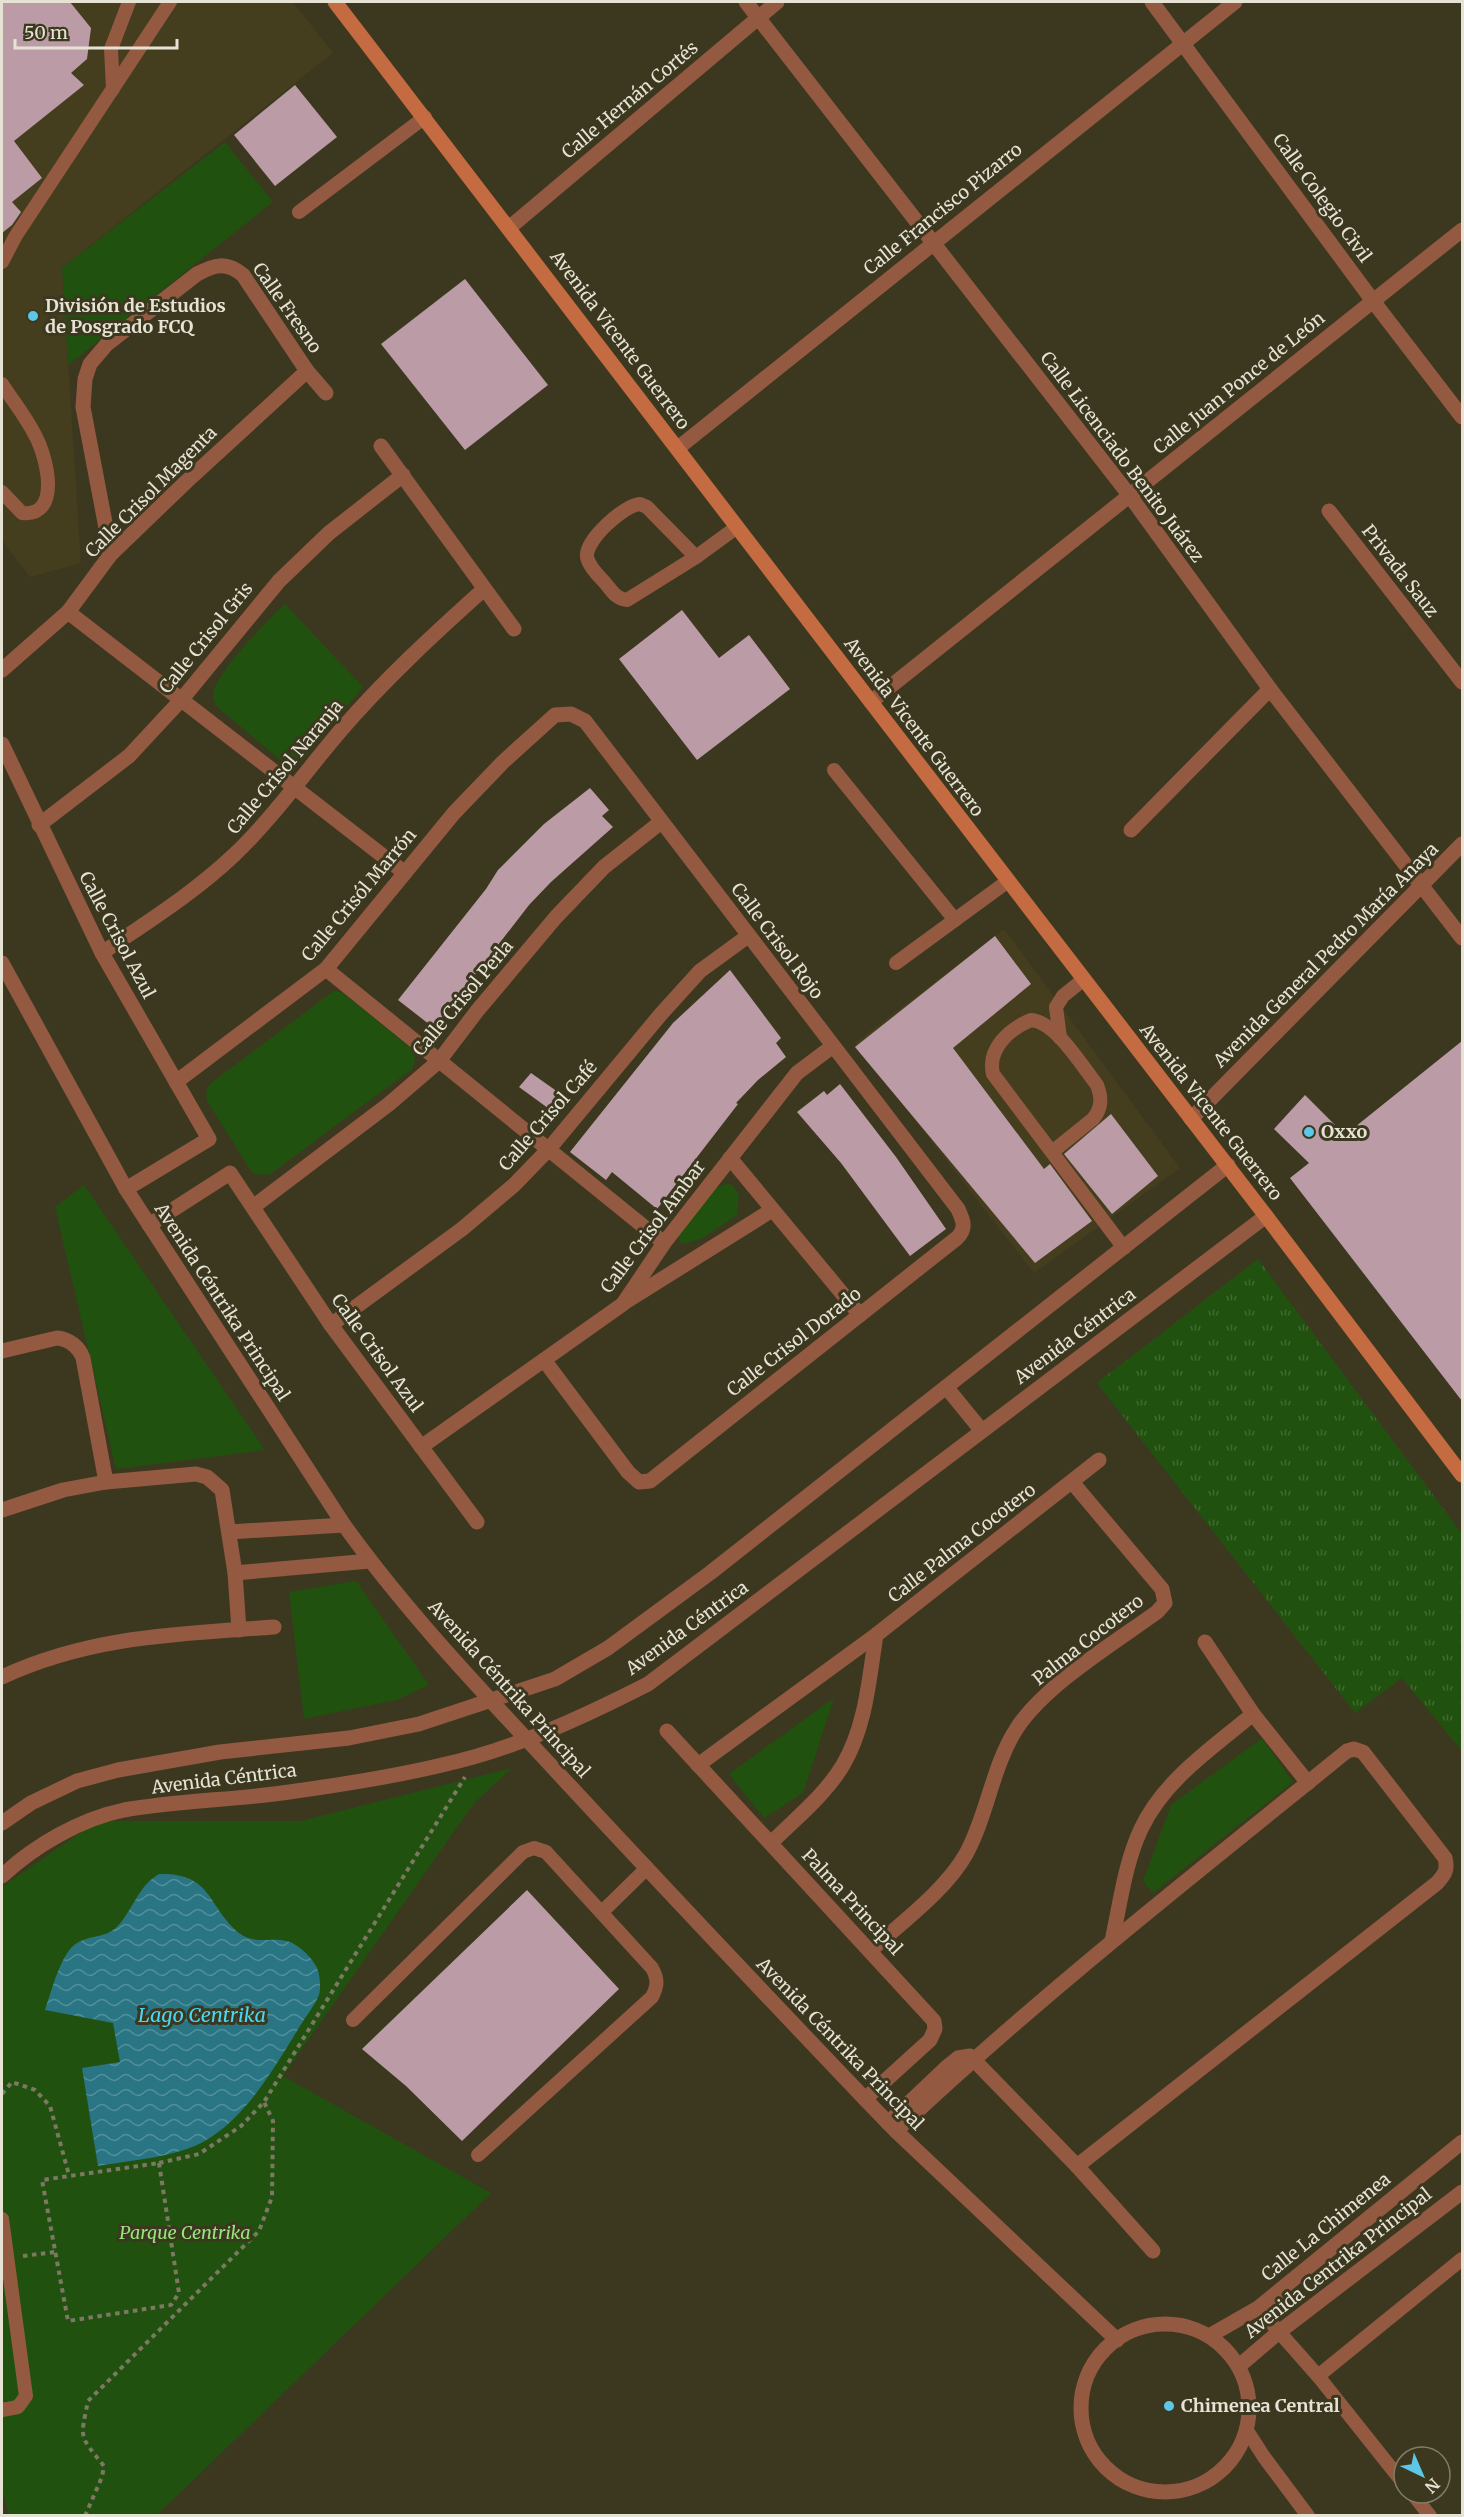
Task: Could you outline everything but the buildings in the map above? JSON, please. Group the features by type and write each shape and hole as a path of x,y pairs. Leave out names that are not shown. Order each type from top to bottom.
{"main road":[{"name":"Avenida Vicente Guerrero","path":"335,2 870,702 1228,1165 1462,1475"}],"street":[{"name":"Calle Licenciado Benito Juárez","path":"747,2 1130,496 1270,689 1462,938"},
{"name":"Calle Hernán Cortés","path":"509,228 777,2"},
{"name":"Calle Colegio Civil","path":"1152,2 1373,301 1462,417"},
{"name":"Calle Francisco Pizarro","path":"678,448 1235,2"},
{"name":"Calle Juan Ponce de León","path":"870,702 1462,230"},
{"name":"Calle Fresno","path":"111,554 83,407 85,379 90,364 107,344 197,274 213,266 234,267 252,286 307,371 326,393"},
{"name":"Calle Crisol Magenta","path":"2,670 68,612 111,554 307,371"},
{"path":"381,446 514,629"},
{"name":"Calle Crisol Gris","path":"39,825 129,756 182,699 279,581 329,533 403,475"},
{"name":"Privada Sauz","path":"1329,511 1462,682"},
{"name":"Calle Crisol Naranja","path":"102,953 185,896 233,857 264,825 366,701 484,589"},
{"path":"68,612 182,699 293,789 405,873"},
{"path":"1131,830 1270,689"},
{"name":"Calle Crisol Rojo","path":"555,715 571,714 585,721 957,1209"},
{"name":"Calle Crisól Marrón","path":"176,1082 326,969 454,813 503,762 555,715"},
{"name":"Calle Crisol Azul","path":"2,744 102,953 209,1139 126,1189"},
{"name":"Calle Crisol Perla","path":"254,1207 389,1104 439,1061 477,1011 556,917 604,867 661,822"},
{"name":"Avenida General Pedro María Anaya","path":"1191,1119 1462,844"},
{"name":"Calle Crisol Café","path":"331,1325 462,1229 514,1185 548,1150 692,980 748,936"},
{"name":"Avenida Céntrika Principal","path":"2,963 126,1189 344,1525 370,1561 526,1739 865,2099 1117,2340"},
{"path":"326,969 664,1243"},
{"name":"Calle Crisol Ambar","path":"421,1447 622,1304 664,1243 797,1073 832,1046"},
{"path":"730,1158 860,1315"},
{"name":"Avenida Céntrica","path":"2,1824 31,1803 77,1781 118,1770 220,1752 349,1738 419,1724 555,1679 608,1648 711,1573 1228,1165"},
{"name":"Calle Crisol Azul","path":"149,1225 230,1173 331,1325 477,1522"},
{"name":"Calle Crisol Dorado","path":"544,1360 628,1472 639,1482 650,1481 962,1233 964,1226 957,1209"},
{"path":"622,1304 772,1210"},
{"name":"Avenida Céntrica","path":"2,1876 52,1839 96,1818 123,1810 282,1793 443,1765 526,1739 582,1718 648,1684 1266,1216"},
{"path":"2,1351 57,1338 66,1339 72,1343 83,1358 106,1482"},
{"path":"947,1388 982,1431"},
{"name":"Calle Palma Cocotero","path":"698,1766 876,1635 1099,1460"},
{"path":"2,1510 63,1490 106,1482 196,1474 207,1477 222,1490 235,1573 239,1630"},
{"name":"Palma Cocotero","path":"870,1951 941,1886 966,1855 981,1820 1000,1762 1017,1729 1033,1707 1059,1684 1157,1612 1165,1603 1162,1589 1072,1482"},
{"path":"229,1532 344,1525"},
{"path":"235,1573 370,1561"},
{"path":"2,1677 59,1654 95,1645 148,1636 274,1627"},
{"path":"771,1843 823,1791 842,1766 853,1746 861,1724 876,1635"},
{"path":"1205,1642 1253,1714 1308,1783"},
{"path":"1112,1941 1132,1851 1141,1828 1157,1802 1182,1773 1253,1714"},
{"name":"Palma Principal","path":"667,1731 934,2021 935,2029 930,2040 865,2099"},
{"path":"892,2127 1112,1941 1347,1751 1354,1749 1363,1752 1445,1858 1446,1874 1428,1891 1077,2166"},
{"path":"973,2059 1077,2166 1153,2251"},
{"name":"Calle La Chimenea","path":"1209,2336 1258,2308 1462,2142"},
{"name":"Avenida Centrika Principal","path":"1239,2366 1462,2192"},
{"path":"1155,2324 1183,2325 1209,2336 1226,2349 1239,2366 1246,2386 1249,2407 1246,2429 1236,2452 1220,2472 1197,2486 1173,2492 1156,2491 1123,2481 1103,2465 1089,2444 1081,2419 1082,2393 1090,2369 1106,2348 1128,2332 1155,2324"}],"lane":[{"path":"113,89 111,49 129,2"},
{"path":"2,262 15,237 170,2"},
{"path":"299,212 425,117"},
{"path":"2,248 15,237"},
{"path":"2,384 36,436 43,457 47,499 39,511 31,514 22,513 2,492"},
{"path":"696,558 646,507 640,504 626,507 590,543 587,554 589,564 616,597 627,600 696,558 737,527"},
{"path":"834,770 955,920"},
{"path":"896,963 1008,881"},
{"path":"1060,1038 1056,1007 1063,996 1084,980"},
{"path":"1052,1152 1093,1119 1098,1112 1100,1094 1096,1085 1060,1038 1046,1025 1031,1020 996,1047 991,1065 993,1074 1124,1248"},
{"path":"353,2020 528,1849 539,1848 546,1852 652,1968 657,1977 657,1986 652,1997 478,2155"},
{"path":"599,1910 644,1866"},
{"path":"2,2219 26,2396 18,2407 2,2410"},
{"path":"1318,2376 1461,2263"},
{"path":"1258,2308 1318,2376 1392,2469"},
{"path":"1246,2429 1302,2513"}],"path":[{"path":"159,2163 179,2293 175,2301 171,2305 68,2322 42,2180 159,2163 199,2154 241,2126 264,2102 434,1824 481,1754"},
{"path":"2,2094 12,2082 35,2090 50,2106 69,2175"},
{"path":"85,2516 102,2477 104,2466 83,2440 81,2434 88,2401 259,2230 272,2197 273,2121 264,2102"},
{"path":"7,2259 55,2252"},
{"path":"175,2301 182,2306"}],"shaded area":[{"name":"División de Estudios de Posgrado FCQ","path":"2,2 293,2 333,53 62,268 81,563 30,577 2,540"},
{"path":"1004,929 1180,1168 1034,1273 855,1043"}],"green space":[{"path":"225,142 273,202 68,365 62,268"},
{"path":"285,604 363,687 302,761 294,765 285,764 215,705 213,696 215,687 231,662"},
{"path":"334,991 343,993 413,1050 415,1059 412,1069 269,1175 253,1174 207,1101 206,1092 210,1084"},
{"path":"727,1184 732,1185 739,1194 737,1215 703,1238 683,1244 679,1241 679,1234 700,1204 712,1191"},
{"path":"84,1185 265,1450 116,1469 55,1207"},
{"path":"1258,1259 1462,1534 1462,1751 1402,1678 1355,1713 1097,1383"},
{"path":"356,1581 429,1685 396,1700 304,1719 289,1592"},
{"path":"834,1698 803,1793 764,1818 729,1774"},
{"path":"1262,1738 1293,1782 1153,1893 1143,1881 1171,1805"},
{"name":"Parque Centrika","path":"512,1768 474,1803 283,2076 491,2193 157,2515 9,2515 2,2488 2,1887 97,1821 301,1821"}],"water":[{"name":"Lago Centrika","path":"159,1874 177,1875 199,1885 228,1922 245,1937 256,1940 287,1941 300,1948 317,1968 320,1981 319,1995 258,2091 245,2107 217,2133 201,2143 177,2152 98,2166 82,2068 120,2062 113,2023 45,2010 57,1974 71,1948 83,1940 106,1934 117,1927 142,1889"}],"place":[{"name":"División de Estudios de Posgrado FCQ","path":"33,316"},
{"name":"Oxxo","path":"1309,1132"},
{"name":"Chimenea Central","path":"1169,2406"}]}
